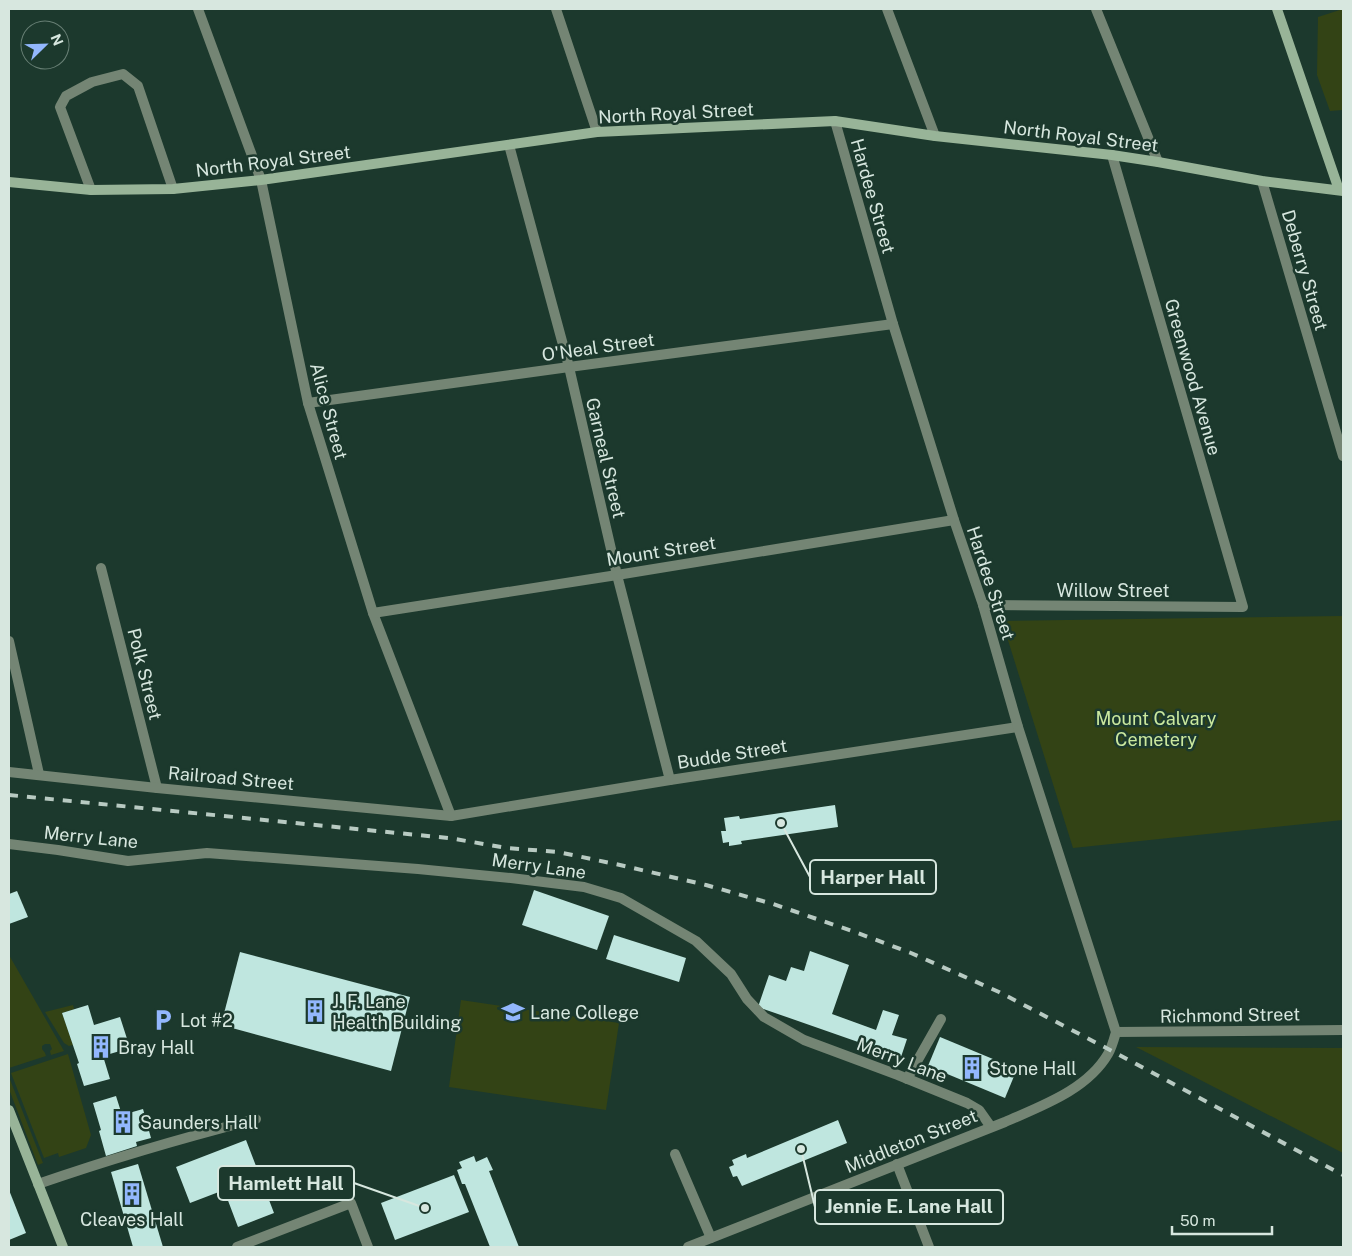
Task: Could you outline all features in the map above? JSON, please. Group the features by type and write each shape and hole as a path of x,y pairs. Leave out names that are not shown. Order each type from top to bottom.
{"main road":[{"path":"1276,9 1342,192"},
{"name":"North Royal Street","path":"9,182 91,190 172,189 261,180 597,132 834,121 935,136 1112,155 1262,181 1342,192"},
{"path":"9,1110 63,1247"}],"street":[{"name":"Alice Street","path":"198,9 261,180 308,403 373,613 451,816"},
{"path":"556,9 597,132"},
{"path":"887,9 935,136"},
{"path":"1096,9 1158,162"},
{"path":"91,190 60,107 66,96 92,82 123,74 138,86 172,189"},
{"name":"Hardee Street","path":"834,121 893,324 954,520 983,605 1018,727 1116,1032"},
{"name":"Garneal Street","path":"510,145 569,367 617,575 670,780"},
{"name":"Greenwood Avenue","path":"1112,155 1243,607"},
{"name":"Deberry Street","path":"1262,181 1343,456"},
{"name":"O'Neal Street","path":"308,403 893,324"},
{"name":"Mount Street","path":"373,613 954,520"},
{"name":"Polk Street","path":"101,568 157,788"},
{"name":"Willow Street","path":"983,605 1243,607"},
{"path":"9,642 39,774"},
{"name":"Budde Street","path":"451,816 670,780 1018,727"},
{"name":"Railroad Street","path":"9,772 451,816"},
{"name":"Merry Lane","path":"9,844 128,861 207,853 418,869 584,887 621,898 696,941 731,974 747,999 764,1017 804,1040 966,1103 979,1110 991,1127"},
{"path":"907,1079 941,1019"},
{"name":"Richmond Street","path":"1116,1032 1343,1030"},
{"name":"Middleton Street","path":"688,1247 1036,1108 1074,1088 1088,1078 1109,1053 1116,1032"},
{"path":"38,1184 112,1159 196,1134 256,1119"},
{"path":"675,1154 711,1238"},
{"path":"897,1164 929,1247"},
{"path":"237,1247 350,1203 368,1247"}],"green space":[{"path":"1343,9 1343,110 1330,111 1317,75 1318,17"},
{"name":"Mount Calvary Cemetery","path":"1343,616 1343,820 1073,848 1002,621"},
{"path":"9,955 64,1051 51,1055 50,1051 52,1049 50,1044 45,1044 42,1046 42,1049 46,1056 9,1068"},
{"path":"461,1000 619,1023 606,1110 449,1087"},
{"path":"73,1005 74,1009 62,1013 73,1045 69,1046 64,1043 45,1012"},
{"path":"1136,1047 1343,1048 1343,1153"},
{"path":"68,1054 91,1135 86,1148 59,1157 58,1153 44,1158 11,1073"},
{"path":"9,1077 43,1163 38,1165 9,1089"}],"building":[{"path":"835,805 838,827 741,841 742,844 729,846 729,842 723,843 721,831 726,831 724,818 739,816 740,819"},
{"path":"534,890 609,916 597,950 522,925"},
{"path":"17,891 28,917 9,924 9,894"},
{"path":"614,935 686,958 679,982 606,959"},
{"path":"810,951 849,965 832,1014 876,1030 883,1010 899,1015 892,1035 907,1039 901,1057 758,1007 769,975 786,981 791,967 804,971"},
{"name":"J. F. Lane Health Building","path":"240,952 410,997 391,1071 221,1025"},
{"name":"Bray Hall","path":"88,1005 94,1025 120,1017 130,1048 103,1056 110,1079 84,1086 77,1064 79,1063 62,1013"},
{"name":"Stone Hall","path":"940,1037 1017,1069 1005,1098 928,1066"},
{"name":"Saunders Hall","path":"116,1096 122,1115 143,1109 151,1138 136,1142 137,1146 106,1156 93,1103"},
{"path":"838,1120 847,1143 742,1186 737,1176 733,1177 729,1167 734,1165 732,1160 746,1154 747,1158"},
{"path":"246,1140 274,1213 238,1227 224,1190 190,1203 176,1167"},
{"path":"474,1156 476,1162 487,1157 493,1170 489,1171 519,1247 490,1247 465,1184 462,1184 457,1170 462,1168 459,1162"},
{"name":"Cleaves Hall","path":"138,1164 163,1247 133,1247 111,1172"},
{"path":"454,1175 469,1212 395,1240 381,1203"},
{"path":"9,1190 26,1233 9,1240"}],"railway":[{"path":"9,795 449,838 507,848 558,852 706,885 773,904 911,953 999,992 1343,1175"}],"place":[{"name":"Harper Hall","path":"781,823"},
{"name":"J. F. Lane Health Building","path":"315,1011"},
{"name":"Lane College","path":"513,1012"},
{"name":"Lot #2","path":"163,1020"},
{"name":"Bray Hall","path":"101,1047"},
{"name":"Stone Hall","path":"972,1068"},
{"name":"Saunders Hall","path":"123,1122"},
{"name":"Jennie E. Lane Hall","path":"801,1149"},
{"name":"Cleaves Hall","path":"132,1194"},
{"name":"Hamlett Hall","path":"425,1208"}]}
